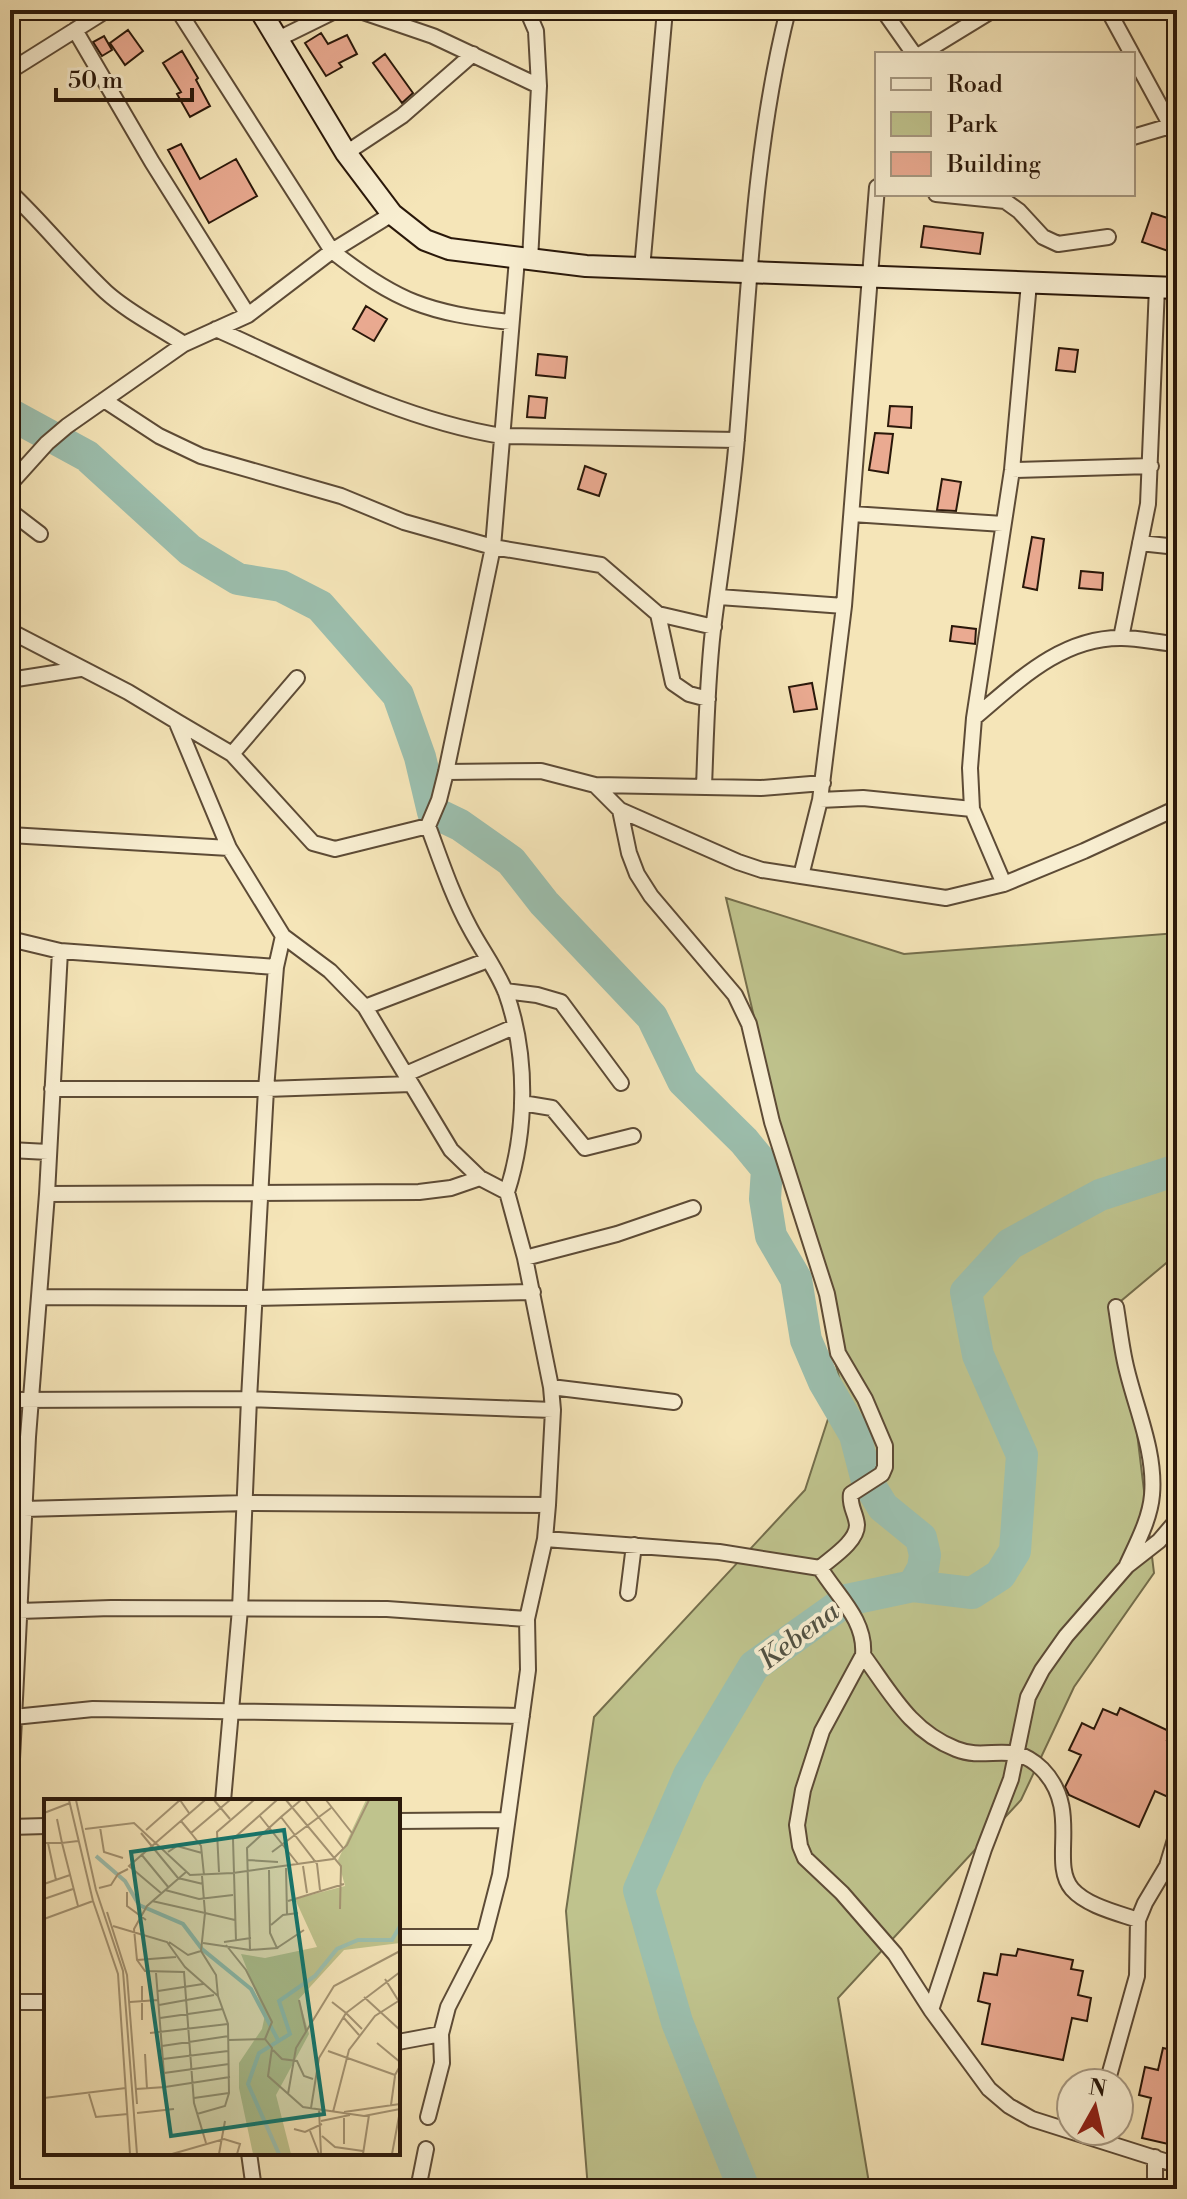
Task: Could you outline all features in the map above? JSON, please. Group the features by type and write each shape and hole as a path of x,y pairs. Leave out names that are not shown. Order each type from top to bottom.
{"main road":[{"path":"260,10 346,153 392,214 425,240 449,249 523,260 642,269 1167,287"}],"street":[{"path":"10,71 107,10"},
{"path":"178,10 332,251 365,277 425,308 463,317 510,322"},
{"path":"278,39 337,10 346,10"},
{"path":"357,10 433,36 539,86"},
{"path":"428,2117 442,2063 441,2034 448,2007 484,1937 500,1875 528,1670 527,1619 545,1539 553,1410 533,1292 507,1192 516,1164 522,1103 520,1060 514,1027 505,991 453,895 430,822 446,772 493,547 510,322 523,260 539,86 536,31 527,10"},
{"path":"642,269 665,10"},
{"path":"704,787 714,627 737,440 749,273 764,128 772,71 788,10"},
{"path":"883,10 913,52"},
{"path":"924,52 993,10"},
{"path":"1108,10 1130,52"},
{"path":"75,30 152,162 248,315"},
{"path":"346,153 402,116 473,54"},
{"path":"1135,60 1175,129 1135,137"},
{"path":"10,192 109,294 184,344"},
{"path":"801,876 823,783 844,606 877,196"},
{"path":"956,196 1005,201 1043,237 1058,244 1108,237"},
{"path":"10,484 67,426 184,344 248,315 332,251 392,214"},
{"path":"1004,884 972,809 970,768 974,718 1012,470 1029,283"},
{"path":"1121,638 1148,504 1167,287"},
{"path":"216,329 407,411 469,431 502,436 737,440"},
{"path":"104,400 159,436 201,456 341,496 404,522 493,547 601,565 658,614 714,627"},
{"path":"1012,470 1151,466"},
{"path":"10,511 40,534"},
{"path":"852,514 1003,524"},
{"path":"1140,543 1177,547"},
{"path":"719,597 844,606"},
{"path":"658,614 673,683 689,694 708,699"},
{"path":"10,631 128,692 232,754 313,843 323,848 335,849 430,822"},
{"path":"974,718 1051,657 1089,642 1121,638 1177,644"},
{"path":"10,680 80,669"},
{"path":"232,754 297,678"},
{"path":"176,721 229,848 283,936 330,971 365,1007 451,1150 480,1178 507,1192"},
{"path":"446,772 541,771 595,785 761,788 823,783"},
{"path":"595,785 620,810 762,870 946,898 1004,884 1177,808"},
{"path":"820,800 863,798 972,809"},
{"path":"620,810 637,874 651,896 735,995 749,1024 772,1122 827,1294 838,1353 865,1399 885,1446 885,1467 877,1479 857,1488 850,1499 857,1525 856,1534 820,1568"},
{"path":"10,835 229,848"},
{"path":"223,1799 240,1609 266,1089 276,967 283,936"},
{"path":"10,939 60,951 276,967"},
{"path":"10,1799 24,1509 47,1194 60,951"},
{"path":"365,1007 488,960"},
{"path":"505,991 561,1002 621,1083"},
{"path":"52,1089 266,1089 409,1079 514,1027"},
{"path":"522,1103 552,1108 585,1148 633,1136"},
{"path":"10,1150 48,1152"},
{"path":"47,1194 419,1192 451,1188 480,1178"},
{"path":"525,1258 617,1234 693,1208"},
{"path":"40,1297 255,1298 533,1292"},
{"path":"1116,1307 1125,1363 1144,1435 1152,1496 1148,1515 1127,1566"},
{"path":"551,1387 674,1402"},
{"path":"10,1400 249,1399 553,1410"},
{"path":"24,1509 246,1503 548,1505"},
{"path":"931,2010 984,1849 1011,1779 1028,1697 1066,1636 1127,1566 1159,1541 1177,1520"},
{"path":"545,1539 719,1552 820,1568 862,1630 863,1655 822,1731 803,1790 797,1825 805,1858 842,1893 895,1954 931,2010 989,2089 1009,2106 1032,2119 1055,2125"},
{"path":"628,1593 634,1545"},
{"path":"19,1611 111,1608 387,1609 527,1619"},
{"path":"863,1655 913,1723 928,1735 958,1750 974,1753 1016,1752 1039,1766 1056,1786 1062,1805 1066,1875 1072,1889 1089,1901 1138,1920"},
{"path":"14,1717 93,1709 522,1716"},
{"path":"400,1821 507,1820"},
{"path":"10,1827 44,1826"},
{"path":"1111,2067 1137,1976 1138,1920 1167,1866 1177,1833"},
{"path":"400,1937 484,1937"},
{"path":"10,2002 44,2002"},
{"path":"400,2042 441,2034"},
{"path":"1128,2147 1177,2165"},
{"path":"418,2189 426,2149"},
{"path":"249,2155 254,2189"},
{"path":"1155,2157 1155,2189"}],"green space":[{"path":"726,898 904,954 1177,933 1177,1254 1121,1301 1154,1573 1074,1687 1021,1800 838,1998 870,2189 588,2189 566,1911 594,1717 805,1490 840,1382"}],"building":[{"path":"128,30 143,51 125,65 110,43"},
{"path":"321,33 328,44 347,35 357,54 339,63 342,67 326,76 305,43"},
{"path":"104,36 112,50 102,56 93,42"},
{"path":"182,51 210,106 190,117 177,94 181,92 163,63"},
{"path":"385,54 413,93 402,103 373,63"},
{"path":"181,144 200,179 236,159 257,196 209,223 168,150"},
{"path":"1152,213 1177,221 1177,254 1142,242"},
{"path":"924,226 983,233 980,254 921,247"},
{"path":"366,306 387,319 374,341 353,329"},
{"path":"1059,348 1078,350 1075,372 1056,370"},
{"path":"538,354 567,357 565,378 536,375"},
{"path":"529,396 547,398 545,418 527,417"},
{"path":"890,406 912,407 911,428 888,426"},
{"path":"875,433 893,434 888,473 869,470"},
{"path":"585,466 606,474 599,496 578,489"},
{"path":"942,479 961,482 956,511 937,510"},
{"path":"1032,537 1044,539 1037,590 1023,587"},
{"path":"1081,571 1103,573 1102,590 1079,588"},
{"path":"952,626 976,629 975,644 950,641"},
{"path":"812,683 817,709 794,712 789,687"},
{"path":"1120,1708 1171,1732 1167,1740 1177,1744 1168,1767 1177,1771 1177,1778 1168,1797 1155,1791 1139,1827 1069,1795 1065,1787 1081,1755 1069,1750 1082,1723 1094,1729 1103,1709 1117,1715"},
{"path":"1018,1949 1073,1960 1071,1969 1083,1971 1078,1995 1091,1998 1087,2021 1072,2018 1063,2060 982,2044 990,2004 978,2001 984,1973 997,1975 1001,1954 1016,1956"},
{"path":"1163,2048 1177,2051 1177,2146 1142,2138 1151,2098 1139,2095 1145,2067 1158,2070"}],"waterway":[{"path":"10,414 87,456 190,550 238,579 281,586 320,606 398,695 420,757 433,812 460,825 511,861 544,903 652,1017 683,1081 744,1141 767,1169 765,1199 771,1236 796,1279 806,1340 824,1382 855,1435 867,1481 883,1507 921,1538 925,1555 923,1568 913,1586"},
{"name":"Kebena","path":"744,2189 677,2022 639,1890 689,1775 754,1666 847,1600 913,1586 972,1593 1000,1575 1015,1551 1022,1455 978,1355 966,1292 1010,1244 1100,1195 1177,1170"}]}
